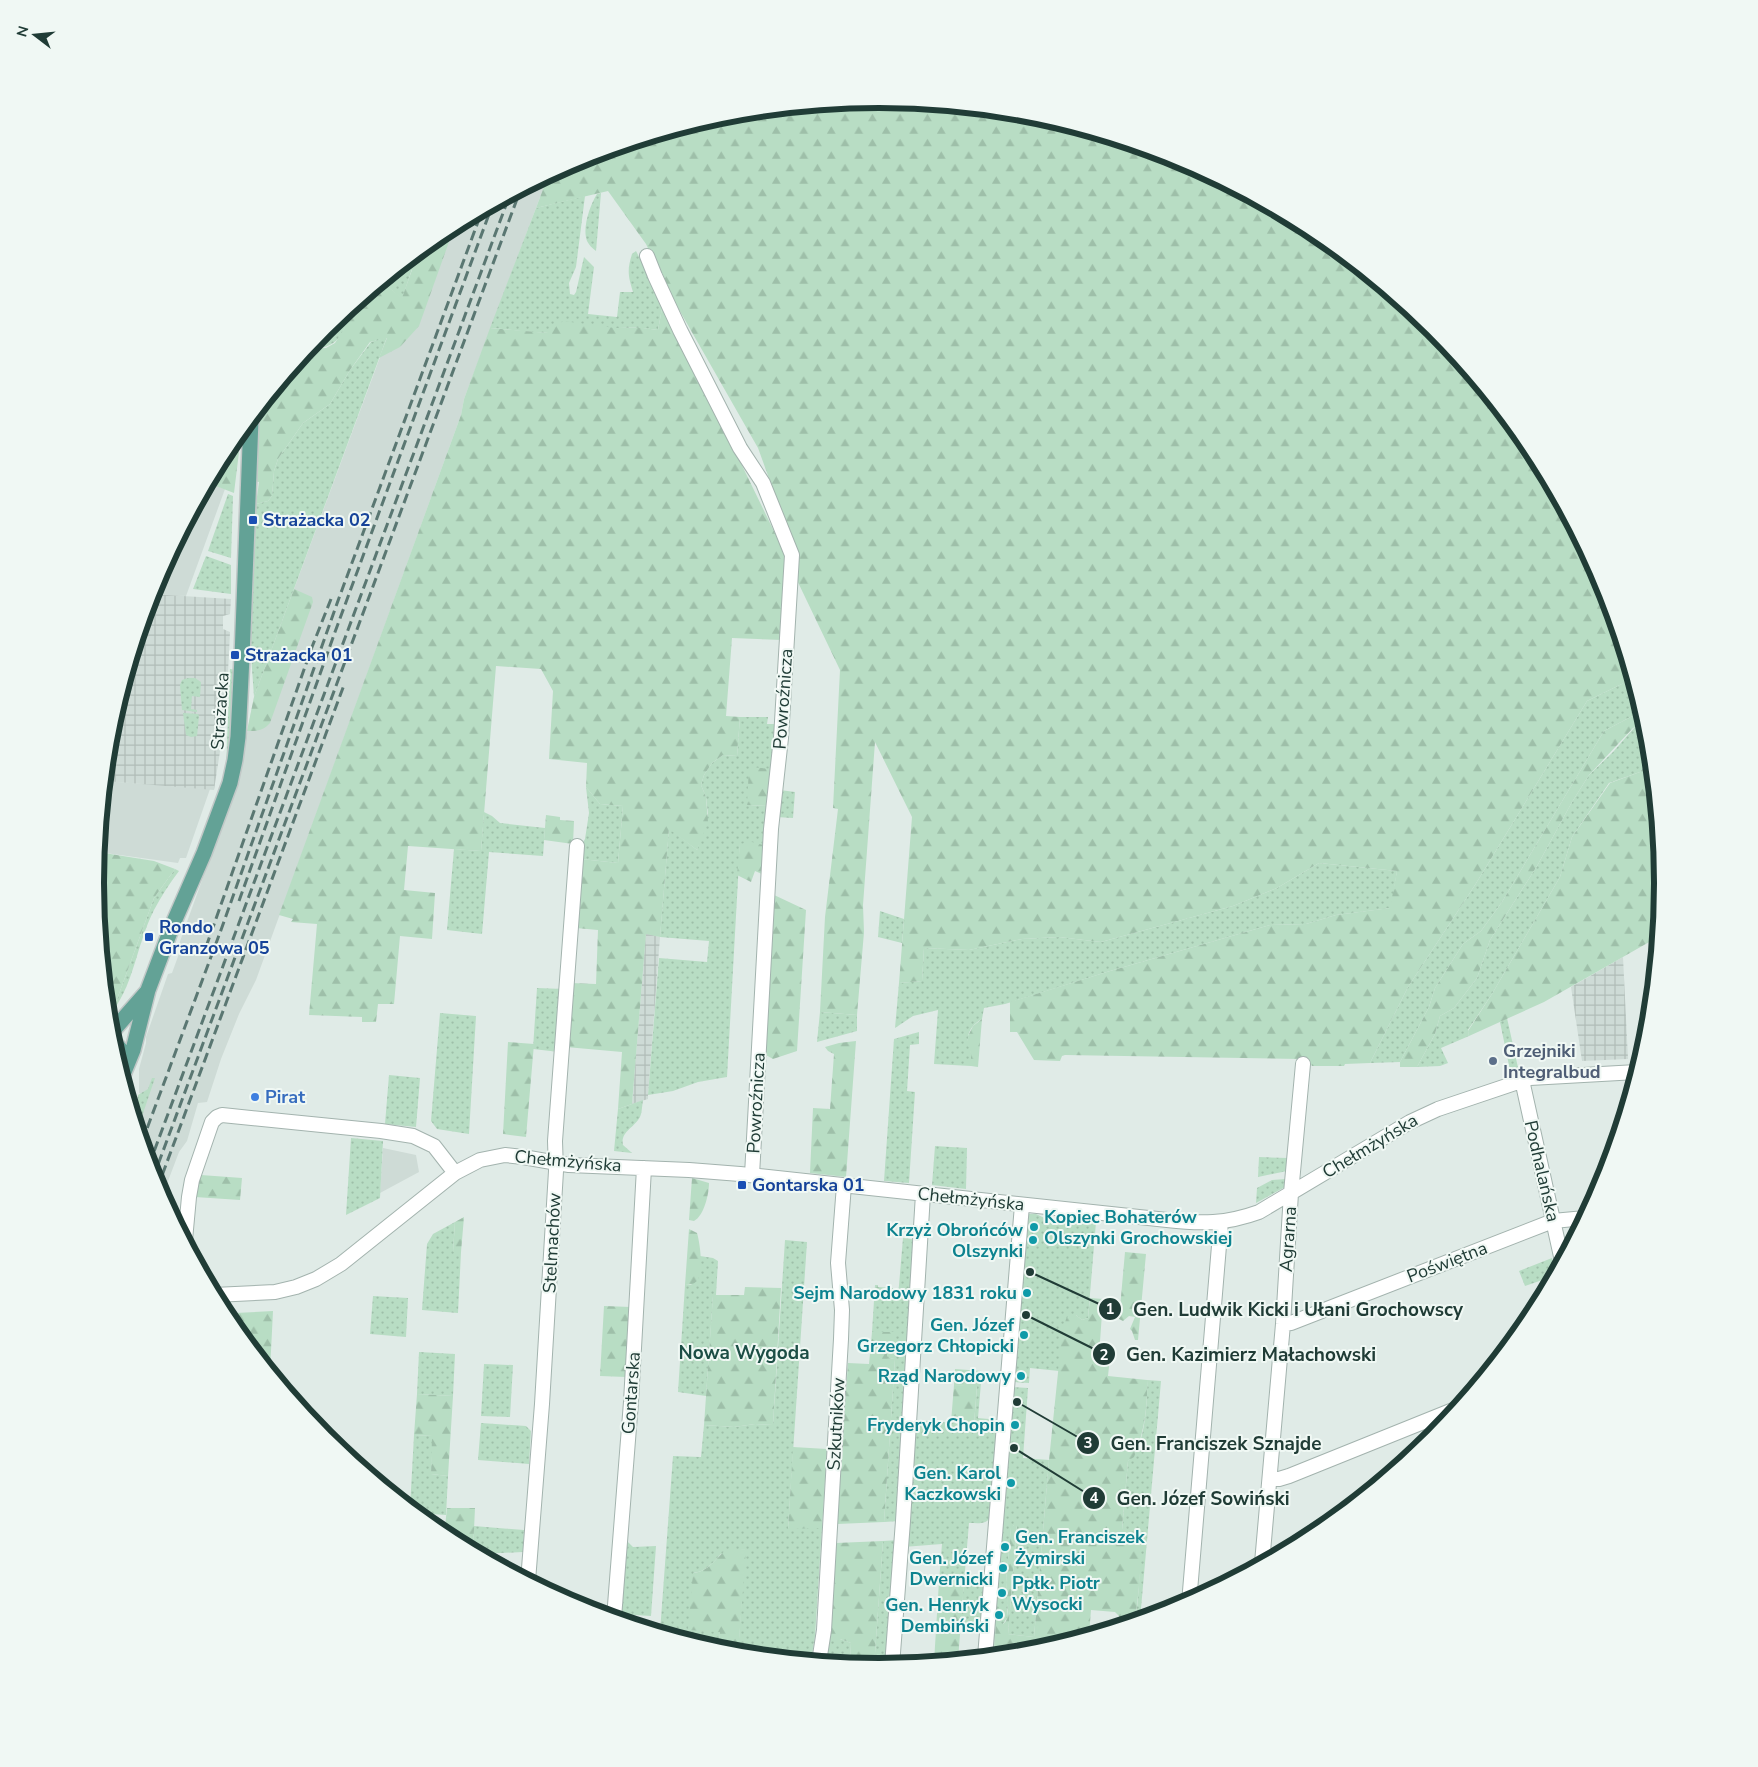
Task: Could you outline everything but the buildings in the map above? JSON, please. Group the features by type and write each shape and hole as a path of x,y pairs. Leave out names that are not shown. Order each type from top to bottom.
{"main road":[{"name":"Strażacka","path":"126,1066 133,1050 148,990 173,924 206,848 230,783 235,760 242,657 251,430"},
{"name":"Strażacka","path":"117,1026 148,990"}],"street":[{"name":"Powroźnicza","path":"647,256 654,276 731,431 763,483 792,555 782,738 771,829 752,1175"},
{"name":"Stelmachów","path":"528,1575 542,1404 556,1164 555,1140 577,846"},
{"name":"Agrarna","path":"1263,1557 1303,1064"},
{"name":"Chełmżyńska","path":"222,1295 281,1291 316,1279 347,1259 455,1172 474,1162 497,1156 518,1156 556,1164 752,1175 1186,1222 1221,1222 1259,1212 1418,1116 1522,1080 1541,1077 1631,1072"},
{"name":"Podhalańska","path":"1522,1080 1560,1252"},
{"path":"186,1229 188,1197 192,1180 211,1124 217,1117 225,1115 413,1136 426,1141 437,1149 455,1172"},
{"name":"Gontarska","path":"614,1612 632,1393 644,1168"},
{"name":"Szkutników","path":"820,1656 824,1630 841,1339 842,1310 838,1263 844,1185"},
{"path":"893,1658 923,1194"},
{"path":"985,1651 1022,1204"},
{"name":"Poświętna","path":"1283,1324 1300,1320 1553,1221 1577,1219"},
{"path":"1190,1594 1221,1222"},
{"path":"1270,1478 1282,1478 1445,1413"}],"shaded area":[{"path":"545,184 464,399 461,415 256,980 239,1014 221,1059 207,1102 198,1103 187,1141 179,1152 166,1186 137,1106 143,1095 139,1093 139,1069 146,1037 168,974 172,973 180,951 178,947 238,780 254,697 415,262 491,212"},
{"path":"214,485 225,489 186,596 160,595 184,541"},
{"path":"160,595 231,599 230,614 223,616 223,629 230,632 226,713 214,790 110,781 130,683 145,634"},
{"path":"110,781 210,789 186,858 180,858 178,863 105,853"},
{"path":"646,933 660,937 648,1099 632,1104"},
{"path":"1623,957 1628,1059 1582,1061 1571,987"},
{"path":"383,1148 416,1155 419,1172 380,1193"}],"green space":[{"path":"879,108 930,110 980,115 1030,123 1128,149 1176,167 1222,188 1267,212 1351,268 1427,335 1462,372 1494,412 1524,453 1550,496 1574,541 1595,587 1613,634 1627,681 1587,701 1475,885 1408,987 1370,1063 1345,1064 1344,1066 1312,1066 1308,1061 1300,1059 1065,1055 1062,1056 1060,1061 1034,1060 1017,1032 1010,1032 1010,1002 1270,925 1306,924 1336,915 1390,908 1397,871 1319,863 1277,888 1233,906 1101,942 1059,937 1022,939 969,950 924,948 922,981 899,983 912,817 875,742 863,905 864,932 857,1015 820,1012 825,917 838,809 833,808 840,670 794,574 782,514 758,448 665,285 646,244 608,191 536,208 545,184 582,167 630,149 728,123 828,110"},
{"path":"601,193 596,251 587,241 585,230 592,204 597,194"},
{"path":"585,196 576,267 569,283 570,294 574,295 576,292 584,257 594,267 588,314 617,317 620,292 633,292 629,277 629,264 632,254 636,251 663,303 658,330 617,328 549,333 490,328 536,208"},
{"path":"451,237 419,326 400,347 379,358 387,338 370,342 350,370 330,404 303,423 278,459 274,471 272,496 268,501 256,504 259,482 254,481 253,468 256,423 296,372 318,348 326,348 335,343 344,329 346,321 368,301 385,286 402,298 412,270 408,268"},
{"path":"407,268 412,269 402,299 385,286"},
{"path":"663,303 788,560 782,640 732,638 726,716 740,717 737,756 723,755 712,763 704,775 701,785 706,797 708,822 697,850 669,829 660,937 646,934 632,1104 618,1109 622,1052 566,1047 571,983 596,984 598,930 576,928 581,859 618,863 623,806 600,804 586,787 587,763 549,759 553,691 541,669 496,666 481,851 408,846 404,890 435,893 432,939 400,936 394,1004 378,1004 376,1022 362,1022 362,1017 309,1015 317,924 291,922 293,919 279,915 461,415 464,399 490,328 547,333 563,321 615,328 658,330"},
{"path":"347,320 338,339 326,347 318,349"},
{"path":"387,337 254,697 250,640 256,504 268,501 272,496 274,471 278,459 303,423 330,404 350,370 371,342"},
{"path":"235,452 239,452 234,493 214,485"},
{"path":"228,494 233,496 231,558 208,551"},
{"path":"206,556 231,565 231,594 193,589"},
{"path":"294,589 312,597 313,602 270,723 260,730 247,731 254,697"},
{"path":"230,669 237,670 234,725 226,769"},
{"path":"195,678 201,682 200,697 192,696 191,709 197,710 197,712 182,710 180,685 182,680"},
{"path":"1627,681 1635,715 1604,731 1502,902 1481,931 1463,944 1435,988 1429,1007 1400,1062 1370,1063 1408,987 1475,885 1587,701"},
{"path":"183,713 198,714 197,736 191,737 186,735"},
{"path":"1635,715 1638,727 1633,728 1589,775 1572,802 1537,866 1490,940 1477,978 1454,1008 1440,1016 1435,1034 1417,1067 1400,1067 1400,1062 1429,1007 1435,988 1463,944 1481,931 1502,902 1604,731"},
{"path":"740,717 768,717 767,724 776,724 772,769 747,805 770,806 767,846 740,844 727,1077 698,1082 673,1091 648,1095 659,958 707,962 709,941 660,937 669,828 697,850 708,814 706,797 701,785 704,775 712,763 723,755 737,756"},
{"path":"1638,727 1645,766 1640,772 1609,783 1572,837 1560,877 1492,994 1468,1030 1469,1036 1441,1048 1448,1063 1440,1066 1417,1067 1435,1034 1440,1016 1454,1008 1477,978 1490,940 1537,866 1589,775 1634,728"},
{"path":"1645,766 1653,833 1652,940 1544,1002 1469,1036 1468,1031 1492,994 1560,877 1572,837 1610,783 1640,772"},
{"path":"749,767 772,769 770,806 747,805"},
{"path":"586,787 600,804 623,806 618,863 581,859 582,844 585,839 589,813"},
{"path":"780,790 795,792 793,818 776,817"},
{"path":"484,812 500,823 545,828 543,856 489,852 482,934 447,930 454,849 481,851"},
{"path":"546,815 560,817 560,820 574,821 573,844 544,840"},
{"path":"752,842 767,846 764,875 755,871 751,882 737,875 740,844"},
{"path":"105,853 154,861 175,869 154,898 114,1005 105,934"},
{"path":"1319,863 1397,871 1391,908 1336,915 1306,924 1270,925 1110,971 1005,1004 984,1008 982,1019 972,1027 968,1038 971,1066 934,1064 938,1010 913,1016 895,1028 899,983 922,981 924,948 969,950 1022,939 1059,937 1101,942 1233,906 1277,888"},
{"path":"175,869 179,871 154,910 124,993 114,1009 114,1005 154,898"},
{"path":"772,894 806,910 797,1051 773,1059 766,1055 765,1031"},
{"path":"880,911 904,919 902,943 878,937"},
{"path":"537,988 563,989 559,1052 533,1049"},
{"path":"820,1012 857,1015 857,1031 817,1042"},
{"path":"440,1013 476,1016 469,1134 437,1129 431,1121"},
{"path":"1507,1018 1519,1072 1511,1075 1500,1022"},
{"path":"982,1019 978,1067 971,1066 968,1036 973,1026"},
{"path":"919,1032 919,1044 910,1045 907,1091 915,1092 909,1183 884,1181 894,1039"},
{"path":"856,1041 846,1177 810,1173 813,1108 830,1109 834,1054 825,1047"},
{"path":"508,1042 534,1044 526,1137 503,1134"},
{"path":"389,1075 420,1078 416,1127 385,1124"},
{"path":"152,1078 155,1078 141,1120 136,1105 138,1095 148,1089"},
{"path":"643,1100 640,1117 625,1133 623,1141 623,1145 632,1153 614,1151 618,1109"},
{"path":"351,1138 383,1141 380,1198 346,1215"},
{"path":"935,1146 967,1148 966,1189 932,1185"},
{"path":"1259,1157 1288,1158 1287,1171 1258,1177"},
{"path":"201,1175 242,1178 240,1200 195,1197"},
{"path":"692,1178 709,1183 707,1199 703,1210 694,1221 689,1220"},
{"path":"1286,1179 1285,1187 1256,1203 1257,1188 1272,1180"},
{"path":"1029,1214 1036,1214 1053,1222 1085,1224 1096,1222 1088,1318 1082,1320 1076,1315 1063,1334 1059,1371 1030,1368 1029,1383 1013,1382"},
{"path":"464,1217 461,1252 453,1252 455,1222"},
{"path":"455,1222 453,1252 461,1252 458,1313 422,1310 427,1244 433,1234"},
{"path":"689,1229 697,1233 701,1264 697,1281 685,1285"},
{"path":"903,1238 918,1240 900,1521 884,1522 895,1359 886,1358 887,1348 896,1349 896,1333 872,1332 875,1285 893,1288 893,1297 898,1297"},
{"path":"785,1240 807,1242 788,1528 822,1528 815,1636 812,1655 739,1646 745,1549 721,1554 705,1569 693,1573 720,1632 719,1642 660,1627 673,1456 701,1457 704,1425 734,1427 755,1424 773,1425"},
{"path":"1125,1252 1146,1254 1138,1340 1135,1340 1130,1329 1135,1317 1129,1316 1123,1321 1119,1319"},
{"path":"700,1256 713,1258 718,1261 716,1295 713,1296 706,1396 678,1392 685,1285 691,1285 699,1274"},
{"path":"1552,1258 1553,1265 1545,1279 1525,1286 1519,1271"},
{"path":"745,1287 781,1288 773,1425 755,1424 734,1427 704,1425 713,1295 744,1295"},
{"path":"373,1296 408,1298 406,1337 370,1334"},
{"path":"1090,1298 1103,1299 1099,1356 1110,1357 1108,1376 1147,1380 1147,1399 1143,1429 1134,1457 1128,1461 1122,1529 1134,1535 1139,1544 1140,1565 1136,1615 1119,1620 1119,1616 1115,1612 1091,1610 1089,1629 1030,1644 995,1650 996,1624 1003,1624 1006,1621 1008,1611 1006,1582 1011,1527 1014,1525 1017,1525 1008,1634 1034,1637 1062,1334 1069,1315 1076,1315 1082,1320 1088,1318"},
{"path":"604,1306 631,1307 626,1377 600,1376"},
{"path":"273,1311 270,1363 235,1315 235,1313"},
{"path":"872,1332 896,1332 896,1349 887,1349 887,1358 895,1359 884,1522 837,1524 848,1363 869,1364"},
{"path":"419,1352 455,1354 453,1396 417,1394"},
{"path":"484,1364 513,1365 510,1417 481,1416"},
{"path":"955,1369 982,1371 978,1418 999,1420 991,1516 985,1522 969,1523 964,1583 939,1581 942,1544 903,1547 912,1420 974,1424 977,1387 954,1385"},
{"path":"1147,1380 1161,1381 1141,1613 1137,1615 1140,1554 1136,1538 1122,1530 1128,1461 1135,1453 1142,1436"},
{"path":"954,1385 977,1386 974,1424 951,1422"},
{"path":"1012,1387 1028,1388 1023,1458 1049,1460 1034,1637 1008,1634 1017,1526 1014,1525 1011,1528 1006,1582 1007,1618 1003,1624 996,1624 995,1650 991,1650"},
{"path":"417,1394 453,1396 448,1476 431,1474 432,1436 414,1435"},
{"path":"481,1423 526,1426 531,1431 529,1464 478,1460"},
{"path":"414,1435 433,1436 431,1474 448,1476 446,1515 428,1514 410,1501"},
{"path":"793,1447 827,1449 822,1528 788,1529"},
{"path":"447,1508 475,1508 473,1544 445,1526"},
{"path":"474,1526 524,1530 523,1552 489,1554 473,1544"},
{"path":"626,1540 633,1547 656,1546 651,1616 620,1614"},
{"path":"899,1540 890,1659 875,1659 883,1541"},
{"path":"883,1541 875,1659 850,1658 851,1643 840,1639 830,1639 836,1543"},
{"path":"746,1549 739,1646 719,1642 720,1632 688,1630 693,1573 707,1568 726,1550"},
{"path":"939,1581 964,1583 958,1654 934,1657"},
{"path":"964,1583 985,1584 982,1626 960,1624"},
{"path":"830,1639 840,1639 851,1643 850,1658 827,1657"}],"railway":[{"path":"158,1166 517,198"},
{"path":"153,1154 506,204"},
{"path":"239,901 335,632 489,213"},
{"path":"145,1133 221,930 339,598 479,220"},
{"path":"206,947 312,647 331,599"},
{"path":"162,1176 344,685"}],"place":[{"name":"Strażacka 02","path":"253,520"},
{"name":"Strażacka 01","path":"235,655"},
{"name":"Rondo Granzowa 05","path":"149,937"},
{"name":"Grzejniki Integralbud","path":"1493,1061"},
{"name":"Pirat","path":"255,1097"},
{"name":"Gontarska 01","path":"742,1185"},
{"name":"Kopiec Bohaterów Olszynki Grochowskiej","path":"1034,1227"},
{"name":"Krzyż Obrońców Olszynki","path":"1033,1240"},
{"name":"Gen. Ludwik Kicki i Ułani Grochowscy","path":"1030,1272"},
{"name":"Sejm Narodowy 1831 roku","path":"1027,1293"},
{"name":"Gen. Kazimierz Małachowski","path":"1026,1315"},
{"name":"Gen. Józef Grzegorz Chłopicki","path":"1024,1335"},
{"name":"Rząd Narodowy","path":"1021,1376"},
{"name":"Gen. Franciszek Sznajde","path":"1017,1402"},
{"name":"Fryderyk Chopin","path":"1015,1425"},
{"name":"Gen. Józef Sowiński","path":"1014,1448"},
{"name":"Gen. Karol Kaczkowski","path":"1011,1483"},
{"name":"Gen. Franciszek Żymirski","path":"1005,1547"},
{"name":"Gen. Józef Dwernicki","path":"1003,1568"},
{"name":"Ppłk. Piotr Wysocki","path":"1002,1593"},
{"name":"Gen. Henryk Dembiński","path":"999,1615"}],"district":[{"name":"Nowa Wygoda","path":"744,1353"}]}
